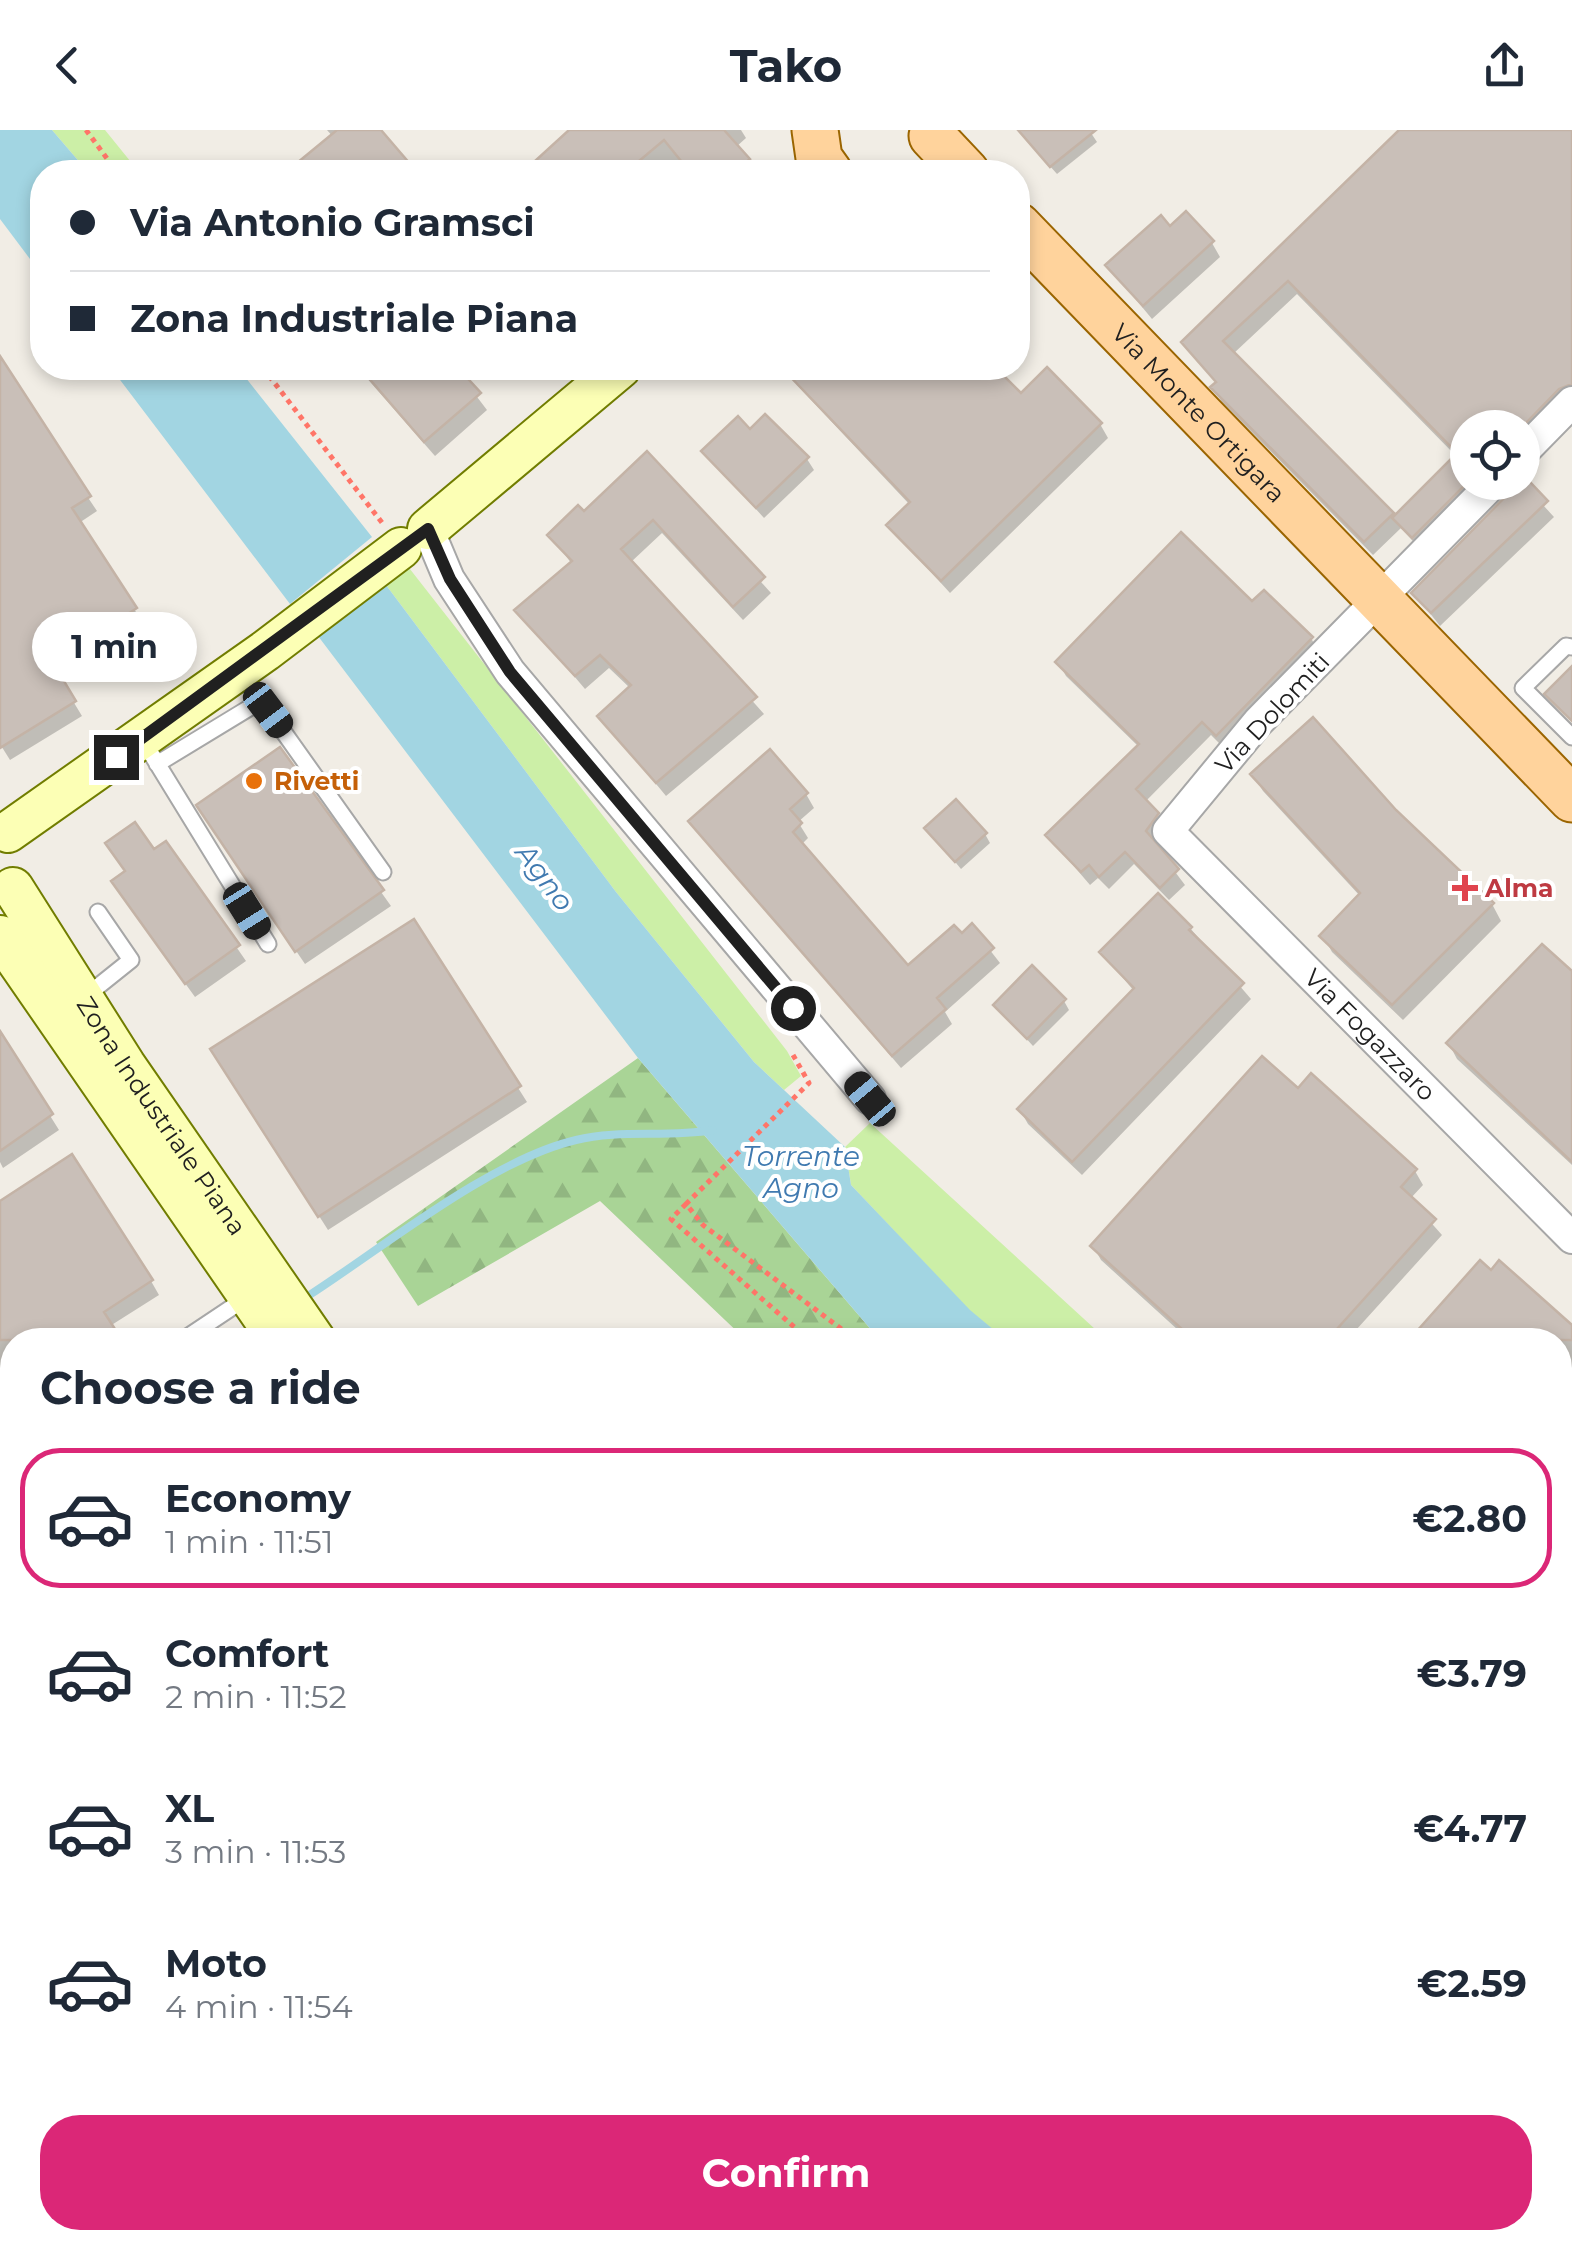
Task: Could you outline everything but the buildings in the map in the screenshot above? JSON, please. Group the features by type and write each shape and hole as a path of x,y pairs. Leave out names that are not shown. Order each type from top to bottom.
{"main road":[{"path":"927,146 948,160"},
{"name":"Via Monte Ortigara","path":"1030,238 1572,799"},
{"path":"415,538 606,380"},
{"name":"Zona Industriale Piana","path":"307,1328 7,895 19,858 4,829 150,751 265,651 415,538"},
{"name":"Zona Industriale Piana","path":"0,936 271,1328"}],"street":[{"path":"1540,435 1572,402"},
{"name":"Via Dolomiti","path":"1168,831 1258,722 1477,500"},
{"path":"415,538 450,579 510,672 870,1099"},
{"name":"Via Fogazzaro","path":"1168,831 1572,1238"}],"lane":[{"path":"1572,646 1566,646 1523,688 1572,737"},
{"path":"268,944 150,751 254,705 268,710 383,872"},
{"path":"82,999 131,960 98,912"},
{"path":"201,1328 249,1296"}],"path":[{"path":"86,130 107,160"},
{"path":"795,1328 671,1220 808,1083"},
{"path":"686,1204 704,1224 840,1328"}],"green space":[{"path":"52,130 105,130 129,160 78,160"},
{"path":"406,564 787,1051 801,1076 784,1090 754,1062 616,892 386,585"},
{"path":"638,1058 870,1328 733,1328 600,1201 418,1306 376,1242"},
{"path":"870,1123 1094,1328 991,1328 970,1311 851,1185 845,1147"}],"water":[{"path":"0,130 52,130 78,160 30,160 30,259 0,219"},
{"path":"120,380 248,380 372,537 290,604"},
{"name":"Torrente Agno","path":"386,585 616,892 754,1062 845,1147 851,1185 992,1328 870,1328 638,1058 318,636"}],"waterway":[{"path":"311,1294 474,1185 543,1150 593,1137 713,1130"}],"place":[{"name":"Rivetti","path":"254,781"},
{"name":"Alma","path":"1465,888"}],"route":[{"path":"116,757 428,529 450,579 510,672 793,1008"}],"water label":[{"name":"Agno","path":"545,877"}]}
